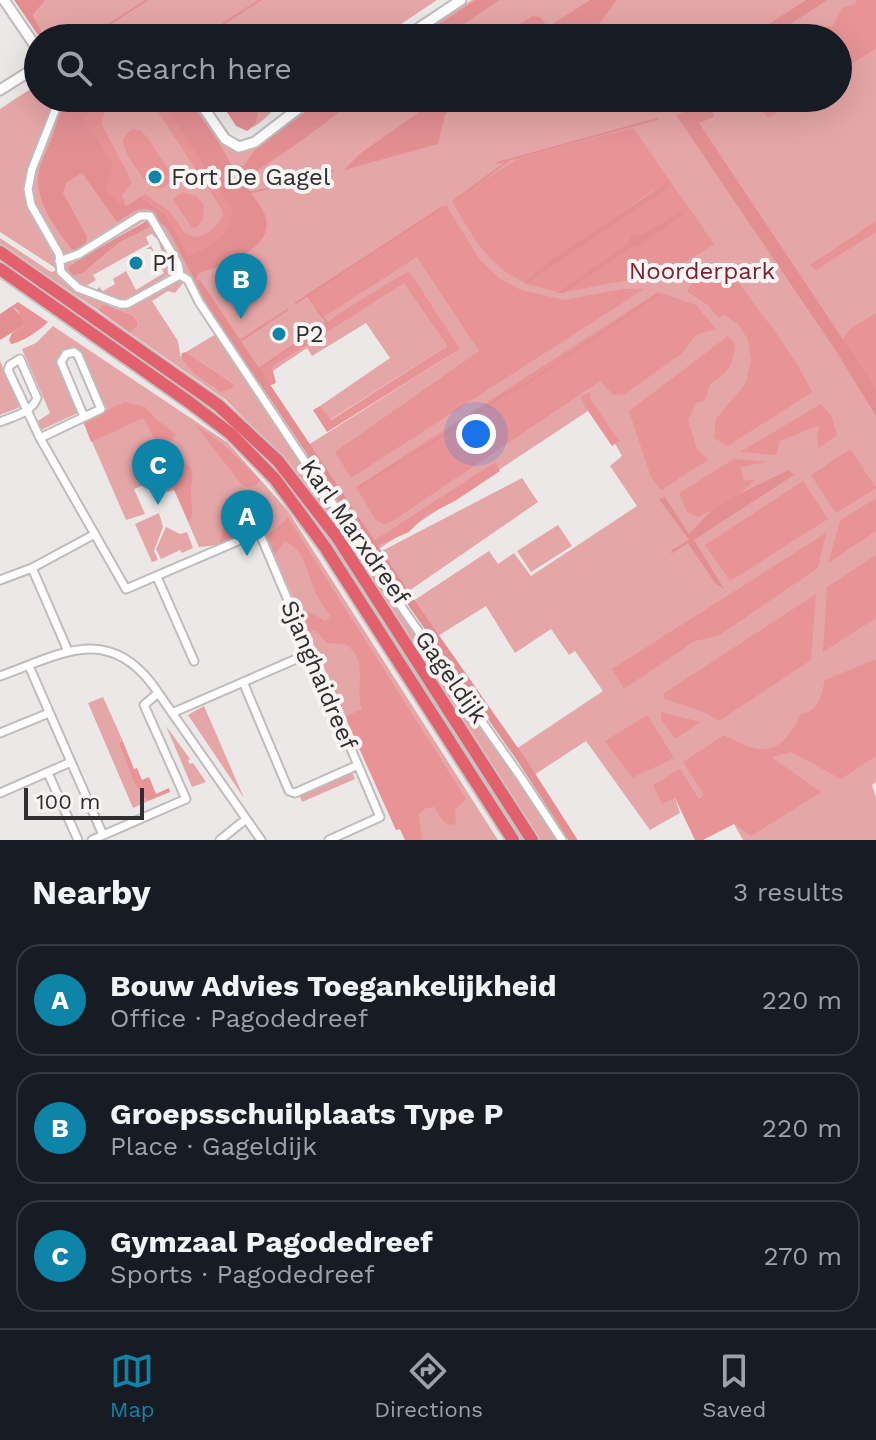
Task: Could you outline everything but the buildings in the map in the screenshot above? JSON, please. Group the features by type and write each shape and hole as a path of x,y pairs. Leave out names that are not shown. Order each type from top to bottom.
{"highway":[{"name":"Karl Marxdreef","path":"0,252 218,405 278,461 337,537 532,840"},
{"name":"Karl Marxdreef","path":"0,269 231,434 275,479 325,547 513,840"}],"street":[{"path":"4,0 24,29"},
{"path":"425,24 461,0"},
{"path":"0,90 24,75"},
{"path":"54,112 32,169 28,189 31,205 57,249 59,269 65,279 104,300 127,304 180,275"},
{"path":"207,112 225,139 239,147 255,142 294,112"},
{"name":"Gageldijk","path":"59,261 81,252 140,216 150,216 178,264 180,275 188,280 199,302 398,602 562,840"},
{"path":"40,438 101,409 74,352 66,354 61,362 84,417"},
{"path":"0,422 26,411 37,398 20,359 8,370 26,411 126,589 157,577 194,661"},
{"name":"Sjanghaidreef","path":"157,577 259,532 380,817 335,839"},
{"path":"0,580 32,568 95,534"},
{"path":"32,568 68,651"},
{"path":"0,676 68,651 97,648 123,656 140,670 158,693 261,840"},
{"path":"172,713 310,653"},
{"path":"29,666 103,835"},
{"path":"243,682 289,791 295,793 358,765"},
{"path":"92,840 186,799 144,705 158,693"},
{"path":"0,733 49,713"},
{"path":"0,793 71,762"},
{"path":"48,773 78,840"},
{"path":"220,840 246,819"}],"green space":[{"path":"46,0 437,0 401,24 38,24 33,15"},
{"name":"Noorderpark","path":"472,0 876,0 876,782 872,785 876,797 876,840 743,840 734,824 699,799 675,798 680,813 650,830 586,741 531,777 513,751 603,691 575,651 569,655 551,629 515,653 486,606 433,639 410,603 489,551 498,564 514,553 531,576 637,506 610,466 622,456 594,407 368,556 304,458 309,454 305,447 455,352 407,280 404,282 447,346 330,420 320,406 390,358 366,323 312,356 307,348 255,383 190,285 184,282 175,293 168,291 152,301 178,341 181,358 215,389 234,384 186,352 216,334 559,840 538,840 330,518 288,463 226,400 130,333 138,322 132,315 118,309 130,307 176,280 181,281 176,270 128,300 120,301 96,291 99,287 103,291 115,284 113,279 126,271 136,290 164,273 151,249 146,249 151,246 156,256 162,252 158,240 152,234 146,237 149,244 93,275 96,280 86,286 62,270 57,273 70,287 105,304 98,310 0,244 0,238 48,270 56,270 0,232 0,109 24,93 24,112 201,112 226,144 246,149 258,145 301,112 852,112 852,24 434,24","holes":["146,220 149,226 120,242 83,273 72,264"]},
{"path":"271,112 252,128 255,120 256,113"},
{"path":"12,271 97,329 110,334 241,429 307,502 528,840 519,840 321,533 283,480"},
{"path":"53,326 228,443 288,511 498,840 405,840 400,829 396,830 261,526 219,545 199,547 174,490 167,492 161,478 134,489 145,514 126,520 83,421 107,409 73,350 62,353 59,363 78,413 41,430 38,421 50,413 22,349 36,343"},
{"path":"0,361 20,407 0,415"},
{"path":"522,478 538,502 403,595 377,556 380,552"},
{"path":"159,513 163,527 154,551 158,560 152,562 135,524"},
{"path":"558,525 572,546 531,572 517,551"},
{"path":"166,527 180,534 187,532 193,548 161,559 156,549"},
{"path":"103,697 122,739 120,741 134,782 148,801 133,808 88,703"},
{"path":"204,706 244,798 188,715"},
{"path":"166,726 190,759 190,764 193,763 206,782 192,787"},
{"path":"352,772 355,779 302,802 299,794"}],"shaded area":[{"path":"14,0 46,0 33,15 38,24 30,24"},
{"path":"476,0 499,0 464,24 439,24"},
{"path":"590,0 617,0 599,24 553,24"},
{"path":"806,0 827,0 790,24 769,24"},
{"path":"857,0 876,0 876,48 852,64 852,24 834,24 842,8 855,4"},
{"path":"533,16 540,17 546,24 519,24"},
{"path":"61,112 90,112 83,117 113,165 106,187 109,194 125,207 141,197 166,215 189,255 204,249 224,232 232,209 168,112 197,112 232,166 243,166 257,147 306,112 339,112 246,178 263,211 267,224 264,235 247,252 199,273 195,281 168,229 159,222 120,242 83,273 72,275 68,268 86,253 157,215 142,209 117,222 82,173 66,183 63,193 87,237 85,245 74,252 53,224 39,190 41,163"},
{"path":"89,112 105,112 101,123 132,182 122,195 126,206 145,194 169,211 185,233 195,237 204,235 219,222 223,213 158,112 168,112 232,209 224,232 189,255 166,215 142,197 125,207 109,194 106,187 113,165 82,117"},
{"path":"227,112 257,112 254,124 247,131 236,126"},
{"path":"419,112 447,112 438,144 344,170 361,153"},
{"path":"713,112 714,117 699,123 876,389 876,416 834,348 676,115"},
{"path":"764,112 777,112 768,118"},
{"path":"633,128 714,244 654,283 622,281 566,292 632,248 639,247 683,213 684,209 559,292 526,284 670,186 652,191 523,281 525,283 491,259 452,201 519,158"},
{"name":"Fort De Gagel","path":"133,129 146,136 172,175 171,182 165,186 156,188 148,184 128,156 123,140"},
{"path":"668,182 670,186 667,189 526,284 523,282 558,255"},
{"path":"182,192 196,196 204,205 203,219 197,227 192,228 173,199"},
{"path":"446,205 480,260 500,279 521,290 564,300 623,289 644,289 351,478 335,452 479,351 417,257 322,318 306,295"},
{"path":"685,209 684,213 639,247 632,248 564,293 557,293 627,245 632,235 642,235"},
{"path":"876,221 876,232 816,270 810,265"},
{"path":"719,263 726,264 783,343 812,392 728,446 714,438 716,419 746,383 751,359 748,340 739,325 724,315 718,318 709,306 687,291 695,279"},
{"path":"409,271 460,349 327,432 313,410 320,406 331,420 447,346 404,283 272,367 276,383 265,388 254,371"},
{"path":"658,292 696,305 716,329 696,335 681,354 625,394 613,395 600,381 391,522 384,524 376,520 356,487"},
{"path":"18,302 48,322 30,336 11,344 12,333 23,326 18,311 12,306"},
{"path":"105,304 132,315 138,322 137,327 130,333 98,310"},
{"path":"12,306 22,317 23,326 0,340 0,314"},
{"path":"876,313 876,389 842,340 850,329"},
{"path":"728,336 735,344 731,363 721,377 710,384 705,401 696,403 688,420 697,449 708,460 661,490 651,477 629,411"},
{"path":"186,352 234,384 231,389 220,392 195,374 181,358 182,353"},
{"path":"590,392 591,400 619,441 612,446 584,405 582,396"},
{"path":"125,402 145,407 176,435 161,450 143,418 91,442 83,421"},
{"path":"821,404 831,415 837,435 819,448 819,425 780,441 776,455 740,452"},
{"path":"195,424 223,444 260,480 256,485 247,487 241,484"},
{"path":"850,449 876,488 836,513 811,475"},
{"path":"174,457 188,465 192,473 189,522 162,462 164,458"},
{"path":"734,459 767,462 740,467 744,481 755,479 729,501 698,517 687,512 679,493"},
{"path":"495,462 500,471 455,501 425,516 409,532 372,548 369,544"},
{"path":"789,470 794,475 694,540 724,589 715,583 688,543 671,554 672,550 689,540 659,499 665,497 689,534 712,510"},
{"path":"803,481 828,519 730,581 705,545"},
{"path":"876,498 876,531 828,563 840,521"},
{"path":"248,509 254,509 266,520 261,526 219,545 225,523"},
{"path":"288,518 466,799 455,810 456,824 445,823 435,807 426,808 419,814 422,840 405,840 400,829 396,830 345,717 362,709 357,658 345,644 327,643 315,630 308,632 300,613 307,611 326,621 330,616 318,598 297,551 285,541 274,555 267,536"},
{"path":"826,533 818,568 718,636 695,641 624,689 612,669"},
{"path":"876,555 876,618 823,652 827,587"},
{"path":"816,594 811,660 719,721 704,712 665,699 663,694"},
{"path":"876,659 876,756 841,779 791,752 771,757 821,792 751,836 734,824 703,840 695,840 675,798 662,804 653,785 680,769 699,799 704,795 683,762 724,735 749,747 760,749 778,745 794,728 801,714 815,707 825,680"},
{"path":"661,712 700,722 675,739 661,719"},
{"path":"647,715 674,758 632,778 605,741"},
{"path":"122,739 142,780 149,777 156,794 169,788 170,792 148,801 143,796 134,783 119,744"}],"waterway":[{"path":"110,24 147,0"},
{"path":"223,24 260,0"},
{"path":"497,163 657,119"},
{"path":"456,199 508,161"},
{"path":"292,182 333,171"},
{"path":"249,193 282,185"},
{"path":"296,303 441,208"},
{"path":"198,284 573,840"},
{"path":"357,488 503,395 529,382 657,295"},
{"path":"309,297 313,303"},
{"path":"237,343 287,310"},
{"path":"256,371 327,322 318,310"}],"place":[{"name":"Fort De Gagel","path":"155,177"},
{"name":"P1","path":"136,263"},
{"name":"Groepsschuilplaats Type P","path":"241,319"},
{"name":"P2","path":"279,334"},
{"name":"Gymzaal Pagodedreef","path":"158,505"},
{"name":"Bouw Advies Toegankelijkheid","path":"247,556"}]}
